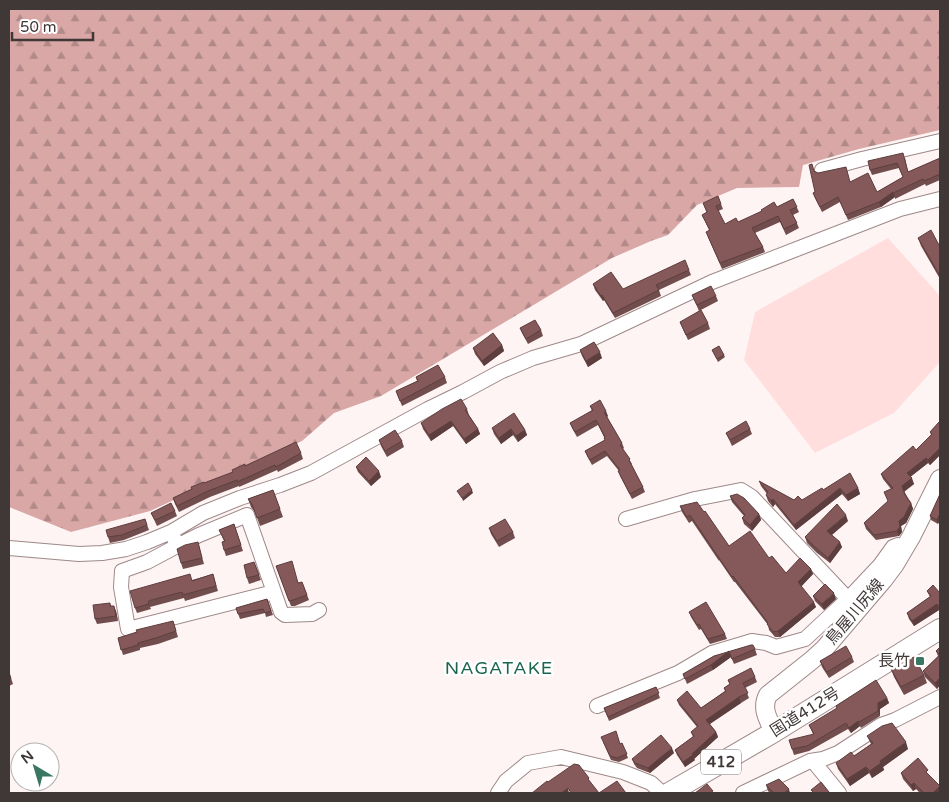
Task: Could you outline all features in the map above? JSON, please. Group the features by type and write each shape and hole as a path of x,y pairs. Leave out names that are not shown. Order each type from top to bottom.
{"highway":[{"name":"国道412号","path":"669,793 774,732 940,629"}],"main road":[{"name":"鳥屋川尻線","path":"774,732 764,708 768,695 825,648 883,580 906,547 940,479"}],"street":[{"path":"822,170 940,142"},
{"path":"9,548 79,554 126,549 171,532 203,513 311,473 428,409 525,361 581,344 712,282 900,209 940,199"},
{"path":"626,519 696,499 741,490 752,497 848,599"},
{"path":"274,592 128,628 121,587 122,571 147,562 198,534 247,515 282,612 285,615 312,614 318,610"},
{"path":"171,532 177,546"},
{"path":"597,706 678,673 712,653 752,641 766,643 776,648 806,639 848,599 880,565 893,547 898,545 906,547"},
{"path":"743,793 810,761 823,759 838,753 881,725 940,697"},
{"path":"498,793 506,781 528,763 561,757 622,772 651,783 662,793"},
{"path":"813,760 838,793"}],"green space":[{"path":"9,9 940,9 940,130 859,149 803,165 799,187 737,188 697,205 668,235 612,258 381,396 334,413 302,441 150,511 71,532 9,507"}],"shaded area":[{"path":"888,238 940,296 940,362 894,413 815,453 744,360 755,312"}],"building":[{"path":"903,153 908,172 940,158 940,174 893,192 879,202 846,215 838,197 820,207 813,193 815,192 809,165 812,164 814,171 818,173 846,167 850,182 868,173 877,192 903,177 897,163 870,170 868,161"},
{"path":"718,196 721,204 716,206 725,224 736,218 738,222 762,211 774,202 777,207 793,199 797,207 790,210 797,223 784,229 778,216 752,228 763,247 720,263 706,232 710,230 702,215 707,212 703,203"},
{"path":"931,230 940,247 940,276 918,238"},
{"path":"685,260 689,270 656,285 659,290 613,313 593,284 611,272 623,289"},
{"path":"711,286 716,296 697,305 692,295"},
{"path":"701,310 708,323 686,335 680,322"},
{"path":"535,320 541,330 526,339 520,328"},
{"path":"493,333 502,345 482,361 473,348"},
{"path":"594,342 600,352 586,361 580,350"},
{"path":"719,346 724,355 717,359 712,350"},
{"path":"438,365 445,377 400,401 396,391 418,381 416,377"},
{"path":"461,399 467,409 465,410 478,429 464,439 451,421 429,435 421,423"},
{"path":"600,400 606,411 604,412 622,443 620,445 630,459 643,487 630,494 618,471 620,470 605,451 590,460 585,451 605,440 596,420 575,432 570,423 593,410 590,406"},
{"path":"514,413 525,430 516,436 511,429 499,438 492,428"},
{"path":"746,421 750,429 730,440 726,433"},
{"path":"940,421 940,448 928,460 926,458 907,473 912,478 902,486 905,495 911,503 904,517 899,521 900,527 897,531 874,535 864,523 888,501 884,492 893,488 881,474 913,446 916,450 932,434 930,432"},
{"path":"395,430 402,441 385,451 379,440"},
{"path":"296,442 301,453 276,467 275,465 237,482 237,480 208,491 177,506 173,498 192,489 191,487 233,472 232,470 245,464 245,466"},
{"path":"366,457 379,471 369,481 356,467"},
{"path":"850,473 858,488 846,495 840,488 794,525 773,499 771,501 766,495 768,492 759,481 794,500 798,496 802,500 822,488 823,490"},
{"path":"468,483 472,490 462,498 457,491"},
{"path":"273,490 280,509 257,518 248,499"},
{"path":"737,494 744,498 759,514 750,525 742,518 745,515 730,496"},
{"path":"940,494 940,513 937,520 930,516"},
{"path":"697,502 729,546 750,531 769,558 772,556 786,573 800,558 811,569 798,582 814,602 778,631 773,632 732,577 690,515 687,517 680,506"},
{"path":"171,503 175,511 155,520 151,513"},
{"path":"837,504 846,515 827,531 840,542 828,558 805,537"},
{"path":"145,519 147,525 122,535 108,537 106,530"},
{"path":"505,519 513,532 497,541 489,528"},
{"path":"234,524 241,545 224,550 222,542 225,541 219,530"},
{"path":"198,542 202,558 181,563 177,549"},
{"path":"292,561 298,583 302,582 307,595 289,601 276,566"},
{"path":"254,562 259,575 247,578 244,565"},
{"path":"190,574 192,581 213,574 216,586 183,595 182,592 148,601 149,604 135,608 130,591"},
{"path":"825,584 834,593 822,604 813,596"},
{"path":"933,585 940,593 940,604 938,606 937,604 912,621 907,613 931,596 927,591"},
{"path":"267,599 271,611 265,613 263,609 238,614 236,608"},
{"path":"706,602 725,634 708,639 689,612"},
{"path":"110,603 110,606 114,606 116,616 95,619 93,605"},
{"path":"173,621 176,631 121,650 118,638 137,632 136,630"},
{"path":"751,645 755,649 732,659 729,651"},
{"path":"846,646 852,657 827,672 820,661"},
{"path":"940,647 940,655 936,651"},
{"path":"728,652 711,665 685,679 683,674 714,656"},
{"path":"940,655 940,678 935,683 923,671"},
{"path":"914,657 924,675 901,687 891,669"},
{"path":"751,668 755,677 743,683 748,693 739,697 706,720 716,732 693,755 683,762 675,750 694,736 691,732 698,726 677,700 687,691 701,708 726,691 724,688 730,684 728,680"},
{"path":"876,680 887,698 878,703 878,711 849,728 846,723 807,746 792,749 789,740 814,734 809,725"},
{"path":"656,687 659,693 608,717 604,708"},
{"path":"892,723 906,742 880,761 881,763 870,771 866,767 847,779 836,763 851,752 854,756 873,743 867,736 882,726"},
{"path":"616,731 620,744 622,743 627,754 617,758 610,756 601,737"},
{"path":"661,735 672,748 648,768 635,763 632,759"},
{"path":"918,758 928,770 926,772 940,786 933,793 924,793 914,783 911,785 901,773"},
{"path":"574,764 579,765 599,793 571,793 568,788 561,793 532,793 547,781"},
{"path":"779,779 789,789 784,793 774,793 766,785"},
{"path":"617,781 626,793 599,793"},
{"path":"821,782 829,792 814,793 811,790"},
{"path":"707,784 713,791 710,793 695,793"}],"place":[{"name":"長竹","path":"920,661"}],"district":[{"name":"NAGATAKE","path":"499,668"}]}
